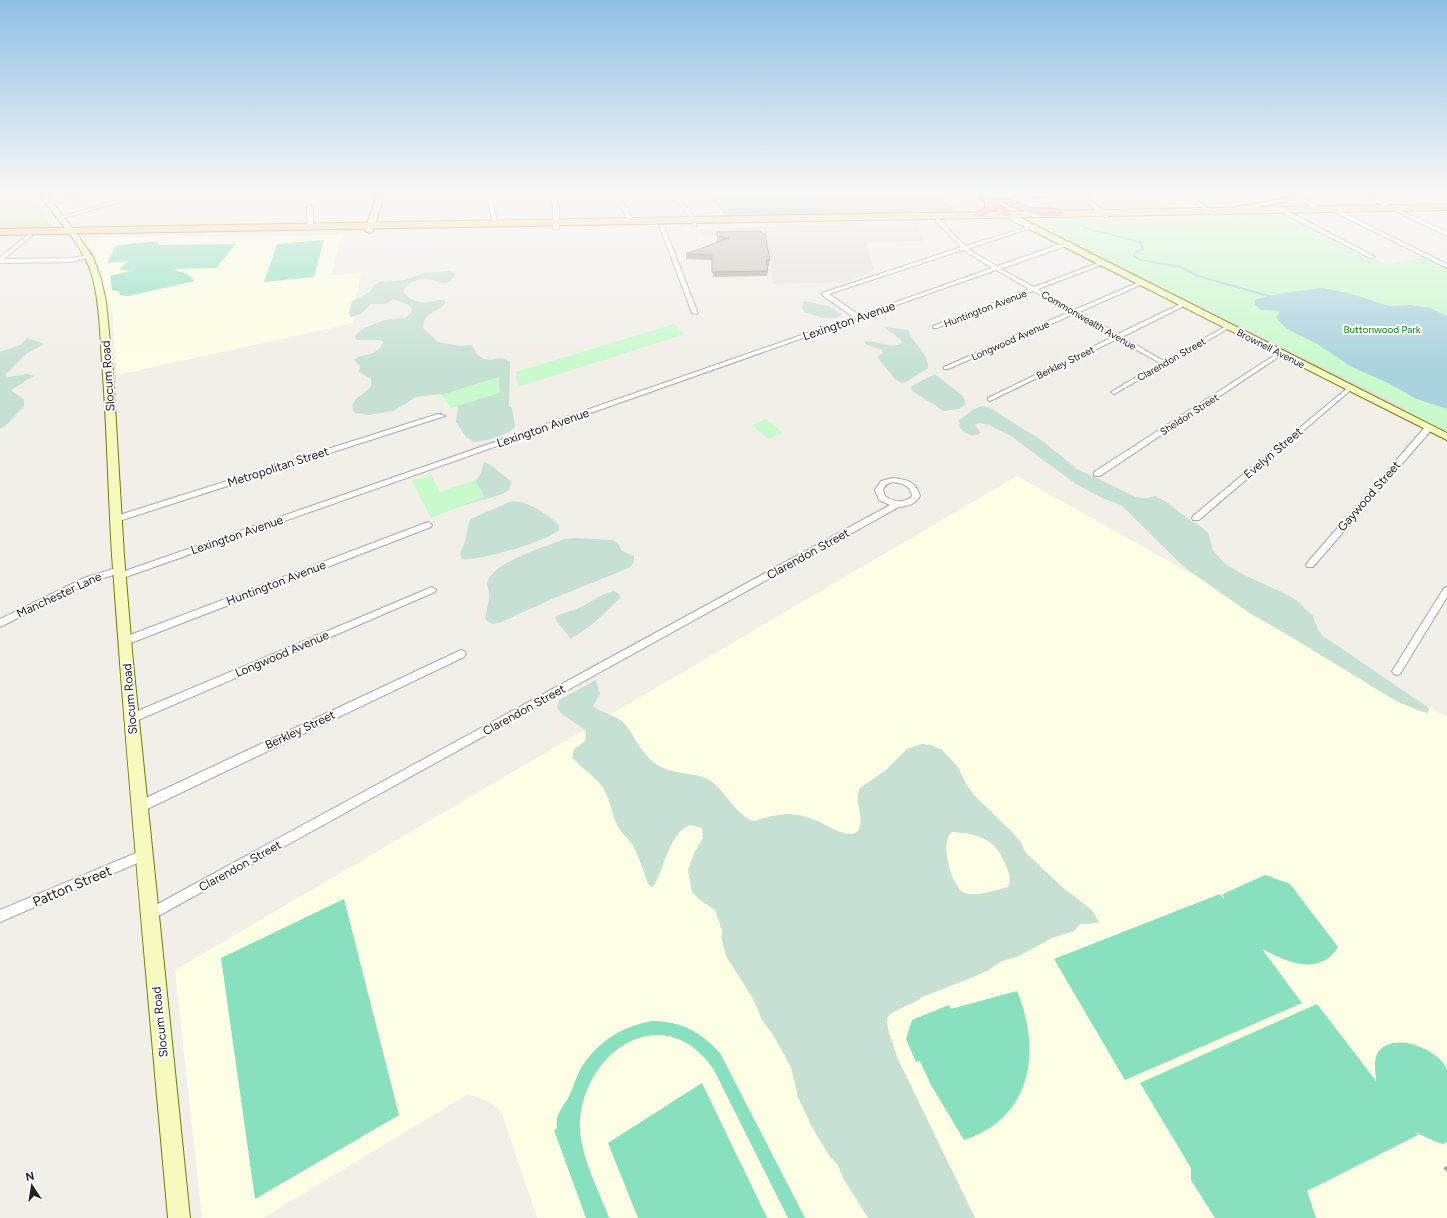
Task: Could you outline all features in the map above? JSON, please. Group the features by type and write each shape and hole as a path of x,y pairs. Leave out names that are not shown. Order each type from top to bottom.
{"main road":[{"name":"Slocum Road","path":"85,253 98,280 104,333 125,642 143,855 179,1218"},
{"name":"Brownell Avenue","path":"1083,253 1447,437"},
{"path":"1429,428 1447,433"}],"street":[{"path":"0,260 9,253"},
{"path":"671,253 695,313"},
{"path":"858,317 824,294 950,253"},
{"name":"Commonwealth Avenue","path":"973,253 1164,363"},
{"name":"Lexington Avenue","path":"120,573 1041,253"},
{"path":"1364,253 1372,257"},
{"path":"1420,253 1447,266"},
{"path":"0,260 72,260 88,257"},
{"name":"Huntington Avenue","path":"935,327 1034,289 1098,261"},
{"name":"Longwood Avenue","path":"946,368 1141,283"},
{"name":"Berkley Street","path":"990,399 1184,304"},
{"name":"Clarendon Street","path":"1114,392 1228,326"},
{"name":"Sheldon Street","path":"1097,474 1281,353"},
{"name":"Evelyn Street","path":"1196,518 1350,388"},
{"name":"Metropolitan Street","path":"116,519 440,416"},
{"name":"Gaywood Street","path":"1310,565 1429,428"},
{"name":"Clarendon Street","path":"150,915 898,504"},
{"name":"Huntington Avenue","path":"125,642 428,525"},
{"name":"Manchester Lane","path":"0,623 87,580 120,573"},
{"name":"Longwood Avenue","path":"132,718 432,590"},
{"path":"1397,671 1447,590"},
{"name":"Berkley Street","path":"140,807 461,654"},
{"name":"Patton Street","path":"0,916 143,855"}],"shaded area":[{"path":"94,253 337,253 332,275 361,273 355,304 354,323 117,375 112,311 107,299 104,276"},
{"path":"769,253 869,253 874,270 849,282 773,284"},
{"path":"449,271 454,273 454,277 448,282 442,283 428,279 421,279 407,286 403,292 416,301 446,301 444,305 429,314 424,322 423,328 438,342 460,346 471,345 482,358 489,360 503,359 510,362 509,406 512,408 515,427 507,433 491,439 474,442 466,437 456,422 458,407 441,394 416,397 393,411 369,415 355,413 353,409 354,401 371,386 371,379 359,372 360,366 354,360 378,350 383,341 357,340 355,338 356,335 364,328 385,320 405,318 411,313 412,309 407,304 393,299 386,304 371,304 361,314 351,317 349,313 352,301 370,292 374,285 380,282 405,280 424,273"},
{"path":"1184,298 1406,408 1404,413 1180,300"},
{"path":"804,301 829,306 842,315 827,318 804,312 802,308"},
{"path":"884,327 908,330 926,358 928,368 906,382 902,383 895,379 877,357 883,353 882,350 865,344 865,341 889,345 898,345 902,343 901,340"},
{"path":"27,338 45,344 27,353 5,375 8,377 28,374 34,376 11,390 24,400 24,407 0,429 0,352 20,345"},
{"path":"935,374 963,396 966,404 959,409 944,411 912,391 912,386"},
{"path":"982,406 989,407 1044,442 1077,469 1136,497 1147,498 1155,496 1168,503 1208,533 1213,550 1224,563 1242,574 1296,600 1313,616 1318,630 1323,636 1429,708 1428,713 1396,701 1251,614 1184,567 1121,505 1102,498 1076,484 1011,436 989,425 979,423 975,425 980,432 979,434 971,435 964,432 960,428 959,420 974,409"},
{"path":"484,462 511,481 510,489 503,494 461,506 481,473"},
{"path":"1017,476 1447,717 1447,1218 537,1218 501,1111 487,1101 468,1094 263,1218 202,1218 175,970"},
{"path":"512,501 524,503 543,513 559,525 559,530 541,540 512,550 482,557 462,559 460,553 465,541 470,519"},
{"path":"565,539 613,540 617,542 622,551 634,556 634,562 629,568 552,599 499,623 492,624 485,619 489,597 487,585 490,577 497,570 507,563 532,551"},
{"path":"614,591 619,594 620,598 594,623 571,639 558,623 555,617 583,606 600,596"},
{"path":"596,680 600,694 593,706 622,721 629,729 642,751 656,764 663,768 698,776 711,781 721,790 734,807 752,821 784,814 794,814 810,818 838,831 850,834 855,833 859,829 861,819 858,793 860,788 886,770 907,749 922,744 931,745 942,750 958,767 966,784 974,795 1020,841 1026,853 1061,886 1093,911 1099,923 1080,924 1074,931 1052,938 1019,956 1000,962 989,970 922,997 895,1011 887,1018 888,1029 897,1057 975,1218 868,1218 843,1178 838,1165 830,1157 811,1125 798,1097 791,1067 773,1035 761,1018 754,1000 727,958 722,941 722,930 715,910 700,900 692,892 688,870 695,851 703,838 702,828 691,825 677,835 653,887 648,884 634,846 617,825 604,790 598,781 572,757 574,749 585,741 586,731 559,710 557,707 559,700","holes":["952,832 971,834 986,840 998,850 1009,874 1010,882 1008,887 986,893 974,894 965,893 960,889 955,883 948,864 947,845 948,837"]}],"green space":[{"path":"112,253 229,253 216,268 172,269 187,274 195,281 128,296 120,295 119,291 112,290 110,276 134,270 119,270 128,261 107,263"},
{"path":"274,253 321,253 314,277 264,282"},
{"name":"Buttonwood Park","path":"1089,253 1364,253 1387,265 1429,256 1447,266 1447,434"},
{"path":"674,324 685,334 518,387 516,372"},
{"path":"499,377 500,393 451,408 441,395"},
{"path":"766,419 783,433 768,439 752,425"},
{"path":"431,475 440,492 475,480 485,497 431,518 412,481"},
{"path":"1265,875 1290,884 1338,947 1322,962 1312,964 1292,962 1262,949 1302,1003 1125,1080 1054,959 1220,894 1224,899 1223,894"},
{"path":"344,899 399,1115 255,1199 221,958"},
{"path":"1017,991 1025,1014 1029,1036 1029,1059 1025,1080 1017,1099 1004,1116 987,1130 964,1140 931,1085 920,1061 916,1062 906,1039 912,1020 949,1005 951,1009"},
{"path":"1317,1004 1376,1081 1375,1064 1377,1054 1384,1047 1392,1043 1414,1045 1434,1054 1442,1061 1447,1069 1447,1142 1443,1144 1415,1132 1418,1135 1307,1191 1316,1218 1215,1218 1191,1180 1191,1168 1140,1083"},
{"path":"652,1021 672,1023 690,1029 705,1039 720,1053 805,1218 788,1218 714,1070 695,1049 674,1038 652,1035 632,1041 613,1053 597,1071 586,1093 580,1119 582,1145 585,1157 609,1218 586,1218 554,1130 557,1128 558,1115 570,1095 579,1072 592,1053 619,1032 641,1023"},
{"path":"702,1083 767,1218 638,1218 608,1143"}],"water":[{"path":"1323,288 1352,294 1389,306 1411,305 1430,308 1447,316 1447,409 1417,399 1388,383 1350,366 1319,345 1287,329 1276,318 1280,311 1261,310 1255,305 1254,301 1284,293"}],"building":[{"path":"769,253 770,260 766,260 768,271 712,272 712,255 686,254"}],"waterway":[{"path":"1136,253 1134,256 1140,260 1181,267 1198,276 1276,298"}]}
